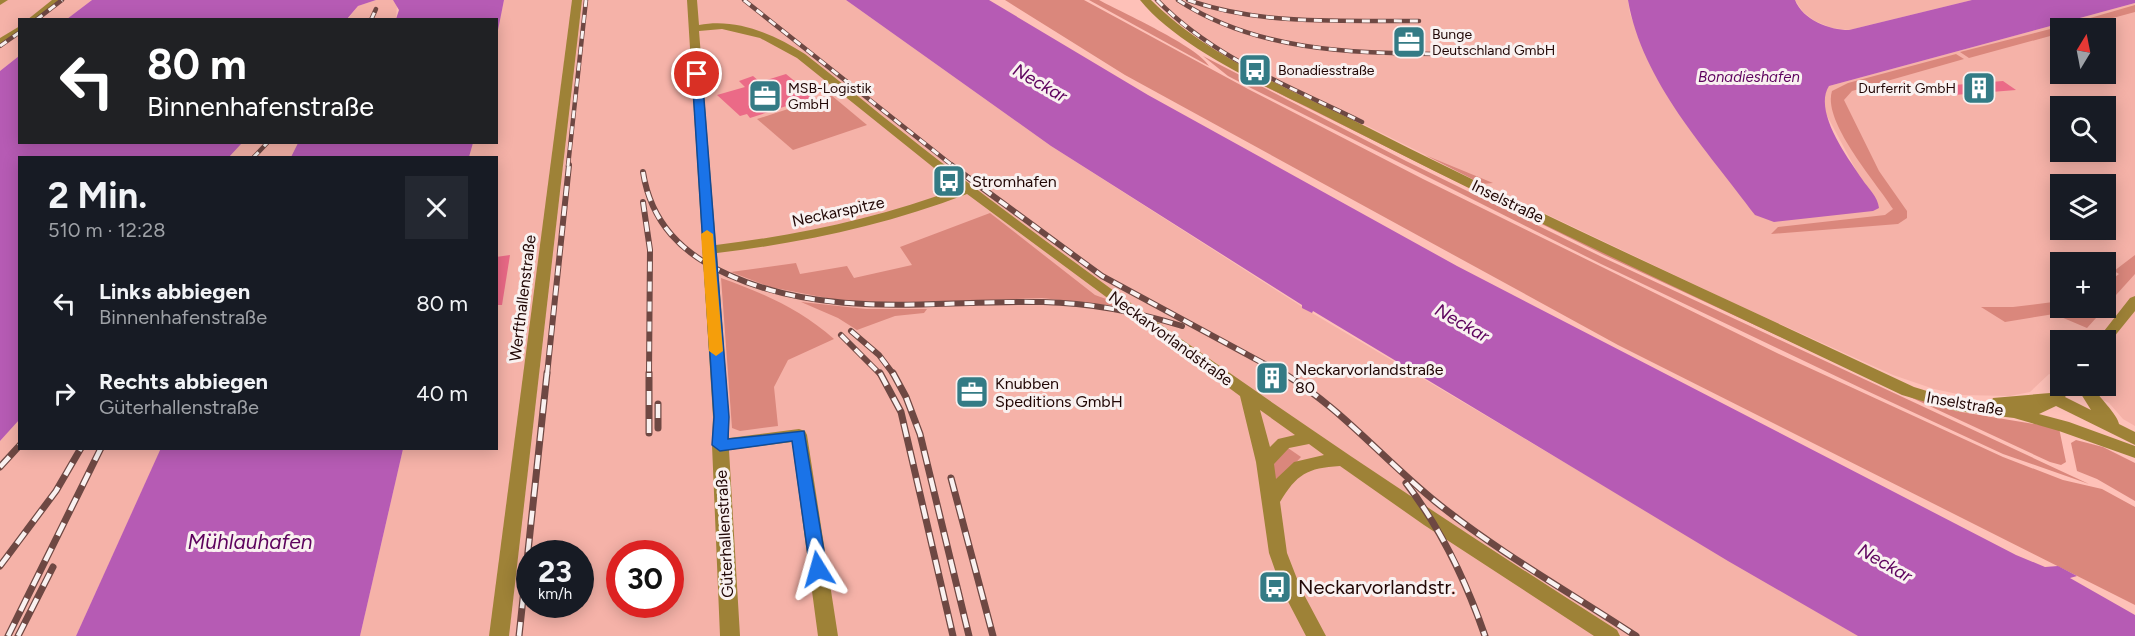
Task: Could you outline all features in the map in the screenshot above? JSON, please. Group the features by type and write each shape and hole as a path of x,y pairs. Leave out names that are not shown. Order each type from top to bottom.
{"street":[{"path":"35,18 58,0"},
{"name":"Werfthallenstraße","path":"499,636 577,0"},
{"name":"Güterhallenstraße","path":"692,0 721,417 720,445 730,636"},
{"name":"Inselstraße","path":"1145,0 1185,36 1266,81 1742,313 1927,398 2001,412 2042,408 2053,398"},
{"name":"Neckarvorlandstraße","path":"694,14 719,24 767,37 801,56 969,189 1247,393 1430,520 1610,636"},
{"name":"Neckarvorlandstraße","path":"695,32 719,24"},
{"path":"0,44 18,30"},
{"name":"Neckarvorlandstraße","path":"695,32 742,30"},
{"name":"Neckarspitze","path":"708,250 847,228 904,213 969,189"},
{"path":"2112,330 2135,301"},
{"name":"Inselstraße","path":"1885,378 1942,395 1979,401 2053,398"},
{"path":"1247,393 1265,462 1278,553 1292,590 1316,636"},
{"path":"2090,396 2098,408 2131,437"},
{"path":"2053,398 2131,437"},
{"path":"2053,398 2071,415 2135,452"},
{"path":"2001,412 2063,426 2135,452"},
{"path":"720,445 799,435 828,636"},
{"path":"1265,462 1284,443 1311,438 1310,461"},
{"path":"1271,501 1286,476 1310,461 1345,460"}],"shaded area":[{"path":"0,0 92,0 68,18 18,18 18,57 0,71"},
{"path":"376,0 393,0 397,4 396,18 349,18 358,6"},
{"path":"504,0 846,0 1051,146 1312,313 1858,636 360,636 403,450 498,450 498,156 469,156 473,144 498,144 498,26"},
{"path":"1005,0 1084,0 1248,89 1423,179 1779,354 2003,457 2063,480 2102,489 2135,507 2135,605 1618,345 1125,75"},
{"path":"1089,0 1099,0 1158,30 1190,49 1209,66"},
{"path":"1153,0 1628,0 1630,14 1650,65 1856,170 1825,112 1823,95 1829,86 2050,26 2050,84 2116,84 2116,18 2080,18 2135,3 2135,426 2123,419 2109,403 2095,396 2116,396 2116,330 2050,330 2050,374 2030,392 2010,396 1962,395 1934,389 1893,375 1725,299 1506,195 1219,52 1172,19"},
{"path":"1795,0 1972,0 1849,30 1832,28 1815,21 1803,12"},
{"path":"2135,5 2135,12 2113,18 2090,18"},
{"path":"2050,29 2050,36 1969,58 1960,52"},
{"path":"1956,54 1964,59 1852,91 1844,100 1879,171 1907,211 1907,218 1898,224 1771,234 1778,227 1885,215 1893,209 1843,135 1831,104 1832,91 1848,83"},
{"path":"1203,56 1406,161 1602,257 2089,484 2003,454 1601,264 1228,76"},
{"path":"1255,79 1889,386 1955,411 2059,428 2066,462 2061,465 2050,462 1604,255 1252,80"},
{"path":"831,95 867,125 793,150 757,119"},
{"path":"241,144 298,144 292,156 230,156"},
{"path":"1425,155 1493,183 1482,184"},
{"path":"990,213 1095,295 1106,299 1114,306 1042,298 880,304 837,300 770,287 731,272 796,263 800,274 847,266 854,278 912,265 900,247"},
{"path":"2135,255 2135,274 2116,295 2116,276 2119,274 2116,269"},
{"path":"721,278 794,310 834,339 788,360 774,387 778,426 740,431 732,428"},
{"path":"801,302 866,309 927,309 924,313 895,316 857,330 838,318"},
{"path":"2050,302 2050,315 2005,322 1981,307 2013,307"},
{"path":"2063,318 2096,318 2087,328"},
{"path":"18,421 18,450 161,450 76,636 0,636 0,441"},
{"path":"2076,440 2103,447 2135,463 2135,501 2097,479 2077,471 2071,443"},
{"path":"1288,448 1301,457 1275,485 1273,464"}],"water":[{"path":"92,0 376,0 358,6 348,18 68,18"},
{"path":"393,0 504,0 498,30 498,18 396,18 399,10"},
{"name":"Neckar","path":"846,0 989,0 1148,95 1457,266 2016,555 2045,567 2058,566 2077,576 2070,578 2135,615 2135,636 1858,636 1728,561 1313,311 1312,313 1302,308 1302,305 1051,146"},
{"name":"Bonadieshafen","path":"1628,0 1795,0 1810,18 1825,26 1849,30 1972,0 2135,0 2135,3 2080,18 2050,18 2050,26 1829,86 1825,96 1828,121 1856,170 1875,196 1879,208 1873,211 1774,222 1755,215 1697,140 1662,87 1647,59"},
{"path":"18,57 18,144 241,144 230,156 18,156 18,421 0,441 0,71"},
{"path":"297,144 473,144 469,156 291,156"},
{"name":"Mühlauhafen","path":"160,450 403,450 360,636 76,636"}],"building":[{"name":"MSB-Logistik GmbH","path":"786,74 814,97 750,118 747,114 740,116 717,95 745,87 739,81 753,76 760,82"},
{"name":"Durferrit GmbH","path":"2003,81 2016,90 1954,95 1942,86"},
{"path":"510,255 502,305 498,305 498,257"}],"railway":[{"path":"39,18 62,0"},
{"path":"568,166 586,0"},
{"path":"744,0 953,166"},
{"path":"1157,0 1203,39 1228,55 1362,122"},
{"path":"1178,0 1208,17 1239,30 1304,46 1337,50 1439,54"},
{"path":"1188,0 1216,8 1273,18 1331,21 1419,21"},
{"path":"372,18 376,9"},
{"path":"0,46 18,33"},
{"path":"255,156 266,144"},
{"path":"547,375 569,165"},
{"path":"951,165 1102,276 1285,375"},
{"path":"643,172 653,207 671,235 683,247 712,267 767,289 805,298 884,305 1003,302 1079,304 1148,316 1182,326"},
{"path":"643,202 650,250 649,375"},
{"path":"851,331 879,355 894,375"},
{"path":"841,335 881,375"},
{"path":"519,636 547,373"},
{"path":"880,373 901,412 953,636"},
{"path":"893,373 906,397 920,434 969,636"},
{"path":"1283,373 1324,402 1417,486 1460,520 1509,555 1636,636"},
{"path":"649,375 649,433"},
{"path":"658,404 658,428"},
{"path":"0,467 18,447"},
{"path":"0,566 56,491 80,450"},
{"path":"8,636 100,450"},
{"path":"951,478 993,636"},
{"path":"1406,483 1431,519 1452,556 1485,636"},
{"path":"18,636 53,567"}],"slow traffic":[{"path":"707,234 716,351"}],"place":[{"name":"Bunge Deutschland GmbH","path":"1409,42"},
{"name":"Bonadiesstraße","path":"1255,70"},
{"name":"Durferrit GmbH","path":"1979,88"},
{"name":"MSB-Logistik GmbH","path":"765,96"},
{"name":"Stromhafen","path":"949,181"},
{"name":"Neckarvorlandstraße 80","path":"1272,378"},
{"name":"Knubben Speditions GmbH","path":"972,392"},
{"name":"Neckarvorlandstr.","path":"1275,587"}],"route":[{"path":"697,74 721,417 720,445 799,435 818,569"}]}
